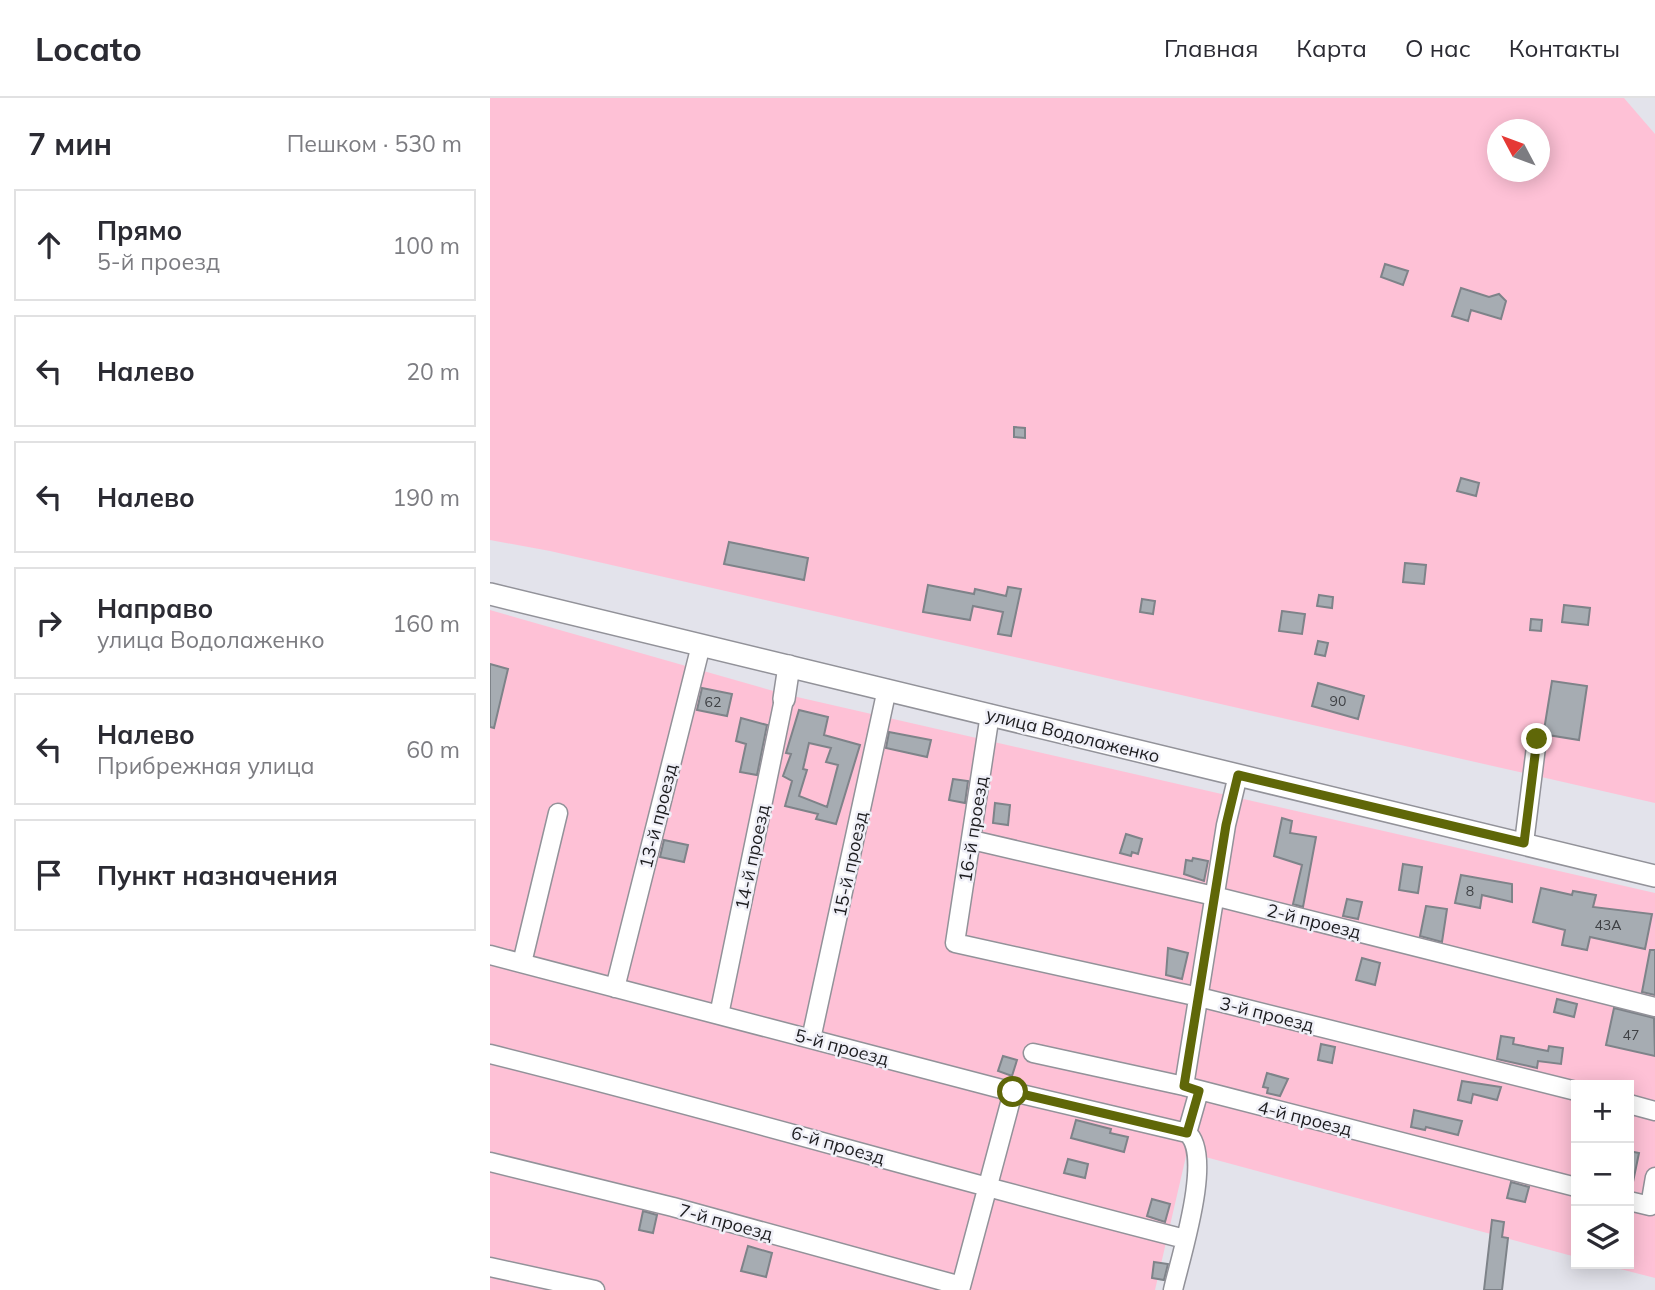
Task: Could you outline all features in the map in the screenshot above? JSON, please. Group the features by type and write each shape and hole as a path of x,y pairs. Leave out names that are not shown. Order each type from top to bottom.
{"main road":[{"name":"улица Водолаженко","path":"490,594 1655,876"},
{"path":"784,699 789,666"}],"street":[{"name":"13-й проезд","path":"615,988 701,645"},
{"name":"15-й проезд","path":"811,1039 887,690"},
{"name":"14-й проезд","path":"719,1015 784,699"},
{"name":"16-й проезд","path":"955,943 990,715"},
{"path":"1524,843 1537,739"},
{"path":"1173,1290 1199,1174 1199,1154 1191,1135 1191,1088 1199,997 1214,896 1238,775"},
{"path":"522,963 558,813"},
{"name":"2-й проезд","path":"972,840 1214,896 1655,1007"},
{"name":"3-й проезд","path":"955,943 1199,997 1571,1090"},
{"name":"5-й проезд","path":"490,955 1013,1092 1191,1135"},
{"name":"4-й проезд","path":"1033,1053 1191,1088 1571,1186"},
{"name":"6-й проезд","path":"490,1054 794,1133 987,1189 1185,1239"},
{"path":"961,1288 1013,1092"},
{"path":"1634,1105 1655,1111"},
{"name":"7-й проезд","path":"490,1162 961,1288"},
{"path":"1634,1202 1650,1206 1655,1177"},
{"path":"490,1267 595,1290"}],"shaded area":[{"path":"490,98 1624,98 1655,134 1655,803 550,551 490,540"},
{"path":"490,610 784,694 1655,893 1655,1278 1620,1269 1634,1269 1634,1080 1571,1080 1571,1256 1187,1152 1155,1290 490,1290"}],"building":[{"path":"1385,264 1408,271 1403,285 1381,277"},
{"path":"1461,288 1489,297 1499,294 1506,301 1501,319 1471,310 1468,321 1452,316"},
{"path":"1014,427 1025,428 1025,438 1014,437"},
{"path":"1461,478 1479,483 1476,496 1457,491"},
{"path":"729,542 808,558 804,580 724,564"},
{"path":"1405,563 1426,565 1424,584 1403,582"},
{"path":"928,585 974,594 975,589 1006,596 1008,587 1021,589 1011,636 998,634 1003,612 973,606 970,620 923,612"},
{"path":"1319,595 1333,597 1332,608 1317,606"},
{"path":"1142,599 1155,601 1153,614 1140,612"},
{"path":"1564,605 1590,608 1588,625 1562,622"},
{"path":"1282,611 1305,614 1302,634 1279,631"},
{"path":"1531,619 1542,620 1541,631 1530,630"},
{"path":"1318,641 1328,643 1325,656 1315,654"},
{"path":"490,664 508,669 494,728 490,727"},
{"path":"1552,681 1587,686 1579,740 1548,735 1544,730"},
{"path":"1318,683 1364,696 1358,719 1312,706"},
{"path":"702,688 732,694 727,716 697,710"},
{"path":"799,710 828,717 824,735 860,745 836,824 816,819 818,814 785,806 792,781 783,776 791,754 786,753","holes":["809,743 831,748 826,762 838,765 827,807 799,796 807,770 803,769"]},
{"path":"741,718 767,725 757,775 740,772 746,744 736,741"},
{"path":"889,732 931,740 927,757 886,748"},
{"path":"953,779 968,781 965,803 949,800"},
{"path":"995,803 1010,805 1008,825 993,823"},
{"path":"1282,818 1292,821 1290,833 1316,837 1303,907 1293,904 1302,865 1274,856"},
{"path":"1126,834 1142,839 1138,854 1132,852 1131,856 1120,853"},
{"path":"664,840 688,845 684,862 660,857"},
{"path":"1193,858 1208,861 1204,881 1184,874 1186,860 1192,861"},
{"path":"1403,864 1422,867 1418,893 1399,890"},
{"path":"1461,875 1512,884 1512,902 1482,895 1480,908 1455,903"},
{"path":"1541,888 1572,895 1573,891 1596,895 1593,907 1652,914 1645,949 1590,937 1587,950 1562,945 1565,930 1533,922"},
{"path":"1347,899 1362,902 1358,919 1343,916"},
{"path":"1426,906 1447,909 1442,942 1420,936"},
{"path":"1168,948 1188,953 1182,979 1166,975"},
{"path":"1650,950 1655,950 1655,995 1642,992"},
{"path":"1362,958 1380,963 1375,985 1356,980"},
{"path":"1557,999 1577,1004 1574,1017 1554,1012"},
{"path":"1614,1008 1654,1018 1655,1056 1606,1045"},
{"path":"1501,1036 1514,1038 1513,1044 1548,1051 1549,1046 1563,1048 1561,1064 1538,1061 1537,1068 1497,1059"},
{"path":"1321,1044 1335,1047 1332,1063 1318,1060"},
{"path":"1003,1056 1017,1060 1012,1076 998,1071"},
{"path":"1267,1073 1288,1079 1280,1096 1267,1093 1268,1088 1263,1087"},
{"path":"1462,1081 1501,1087 1497,1100 1473,1094 1471,1103 1458,1100"},
{"path":"1414,1110 1462,1121 1458,1135 1426,1127 1425,1130 1411,1127"},
{"path":"1076,1120 1111,1129 1110,1133 1128,1137 1124,1152 1071,1138"},
{"path":"1634,1152 1639,1153 1634,1177"},
{"path":"1068,1159 1088,1164 1085,1178 1064,1173"},
{"path":"1511,1182 1529,1187 1525,1202 1507,1198"},
{"path":"1152,1199 1170,1204 1165,1222 1147,1216"},
{"path":"643,1211 657,1215 653,1233 639,1230"},
{"path":"1492,1220 1504,1222 1502,1237 1508,1238 1502,1290 1484,1290"},
{"path":"748,1246 772,1253 766,1277 741,1271"},
{"path":"1154,1262 1168,1264 1164,1280 1152,1278"}],"route":[{"path":"1013,1092 1187,1133 1199,1091 1184,1086 1226,825 1238,775 1524,843 1537,739"}]}
